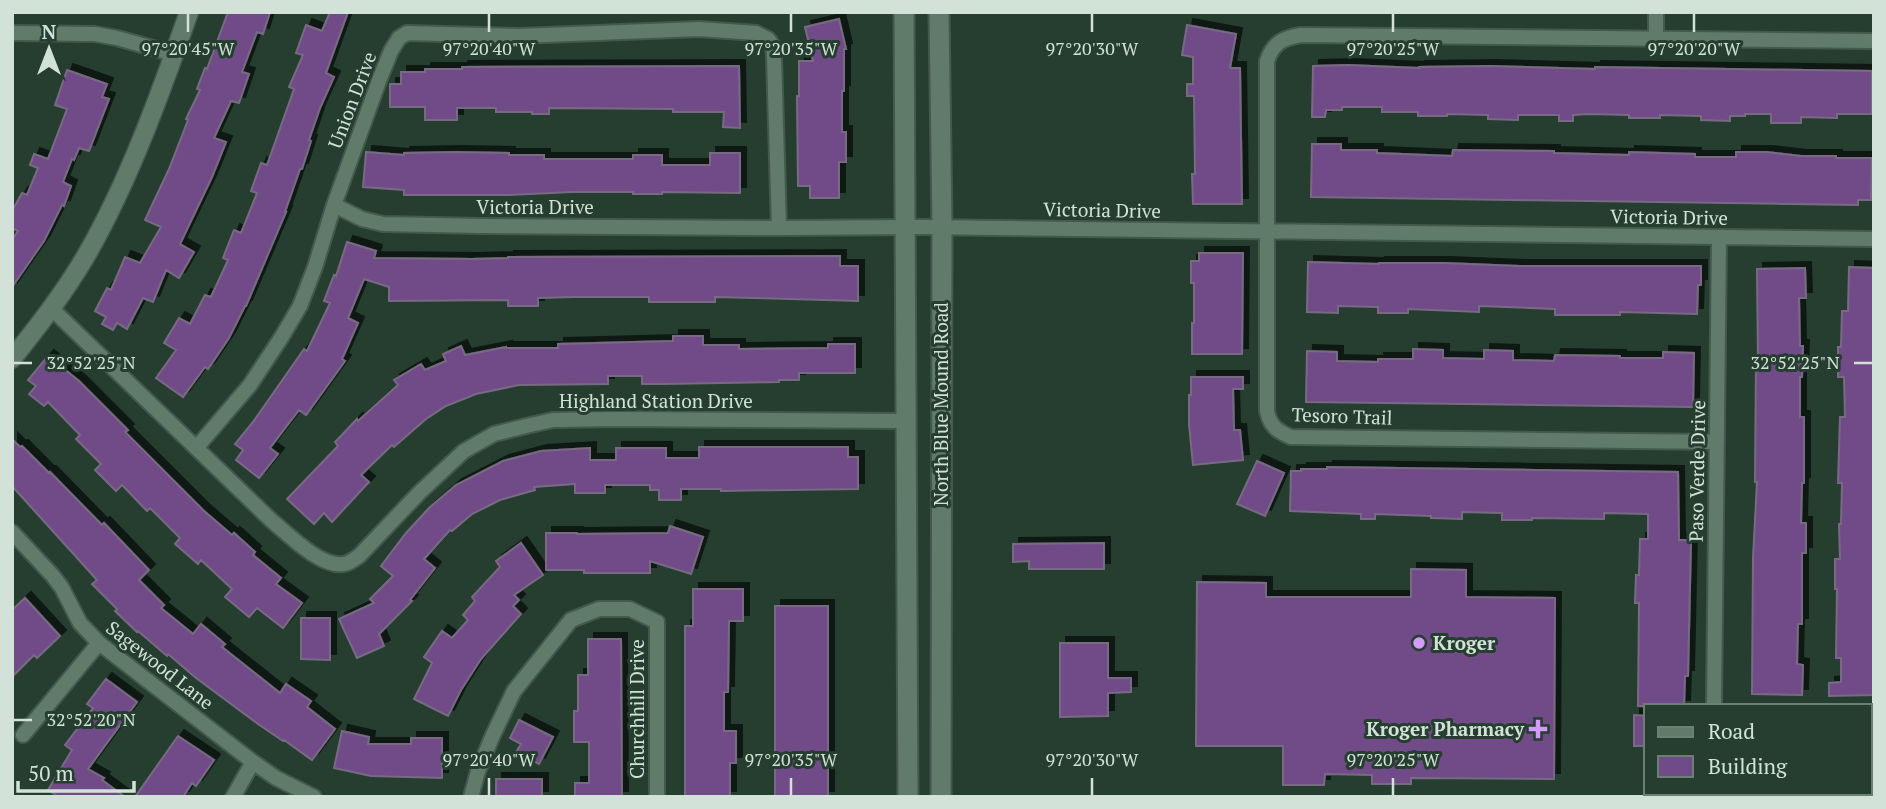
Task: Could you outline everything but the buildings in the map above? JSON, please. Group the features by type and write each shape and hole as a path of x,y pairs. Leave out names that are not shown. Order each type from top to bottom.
{"main road":[{"name":"North Blue Mound Road","path":"904,12 908,797"},
{"name":"North Blue Mound Road","path":"939,12 942,227 941,797"}],"street":[{"path":"12,359 52,309 104,223 135,155 189,12"},
{"path":"1656,12 1656,38 1874,41"},
{"name":"Union Drive","path":"197,447 250,385 300,306 391,51 399,38 407,33 520,36 699,29 756,33 768,39 773,46 774,57 779,228"},
{"path":"12,33 95,34 174,54"},
{"name":"Tesoro Trail","path":"1656,38 1301,35 1278,42 1270,50 1267,61 1267,411 1274,428 1291,437 1717,442"},
{"name":"Victoria Drive","path":"334,205 362,219 383,224 495,227 942,227 1874,239"},
{"name":"Paso Verde Drive","path":"1714,704 1718,237"},
{"name":"Highland Station Drive","path":"52,309 272,521 305,549 333,564 349,562 359,556 419,493 464,452 494,435 526,426 553,420 615,419 906,421"},
{"name":"Sagewood Lane","path":"12,532 53,576 80,623 99,643 253,762 276,778 314,797"},
{"name":"Churchhill Drive","path":"471,797 478,771 514,691 571,620 600,609 630,609 657,622 657,797"},
{"path":"23,735 99,643"},
{"path":"233,797 253,762"}],"place":[{"name":"Kroger","path":"1419,643"},
{"name":"Kroger Pharmacy","path":"1538,729"}]}
